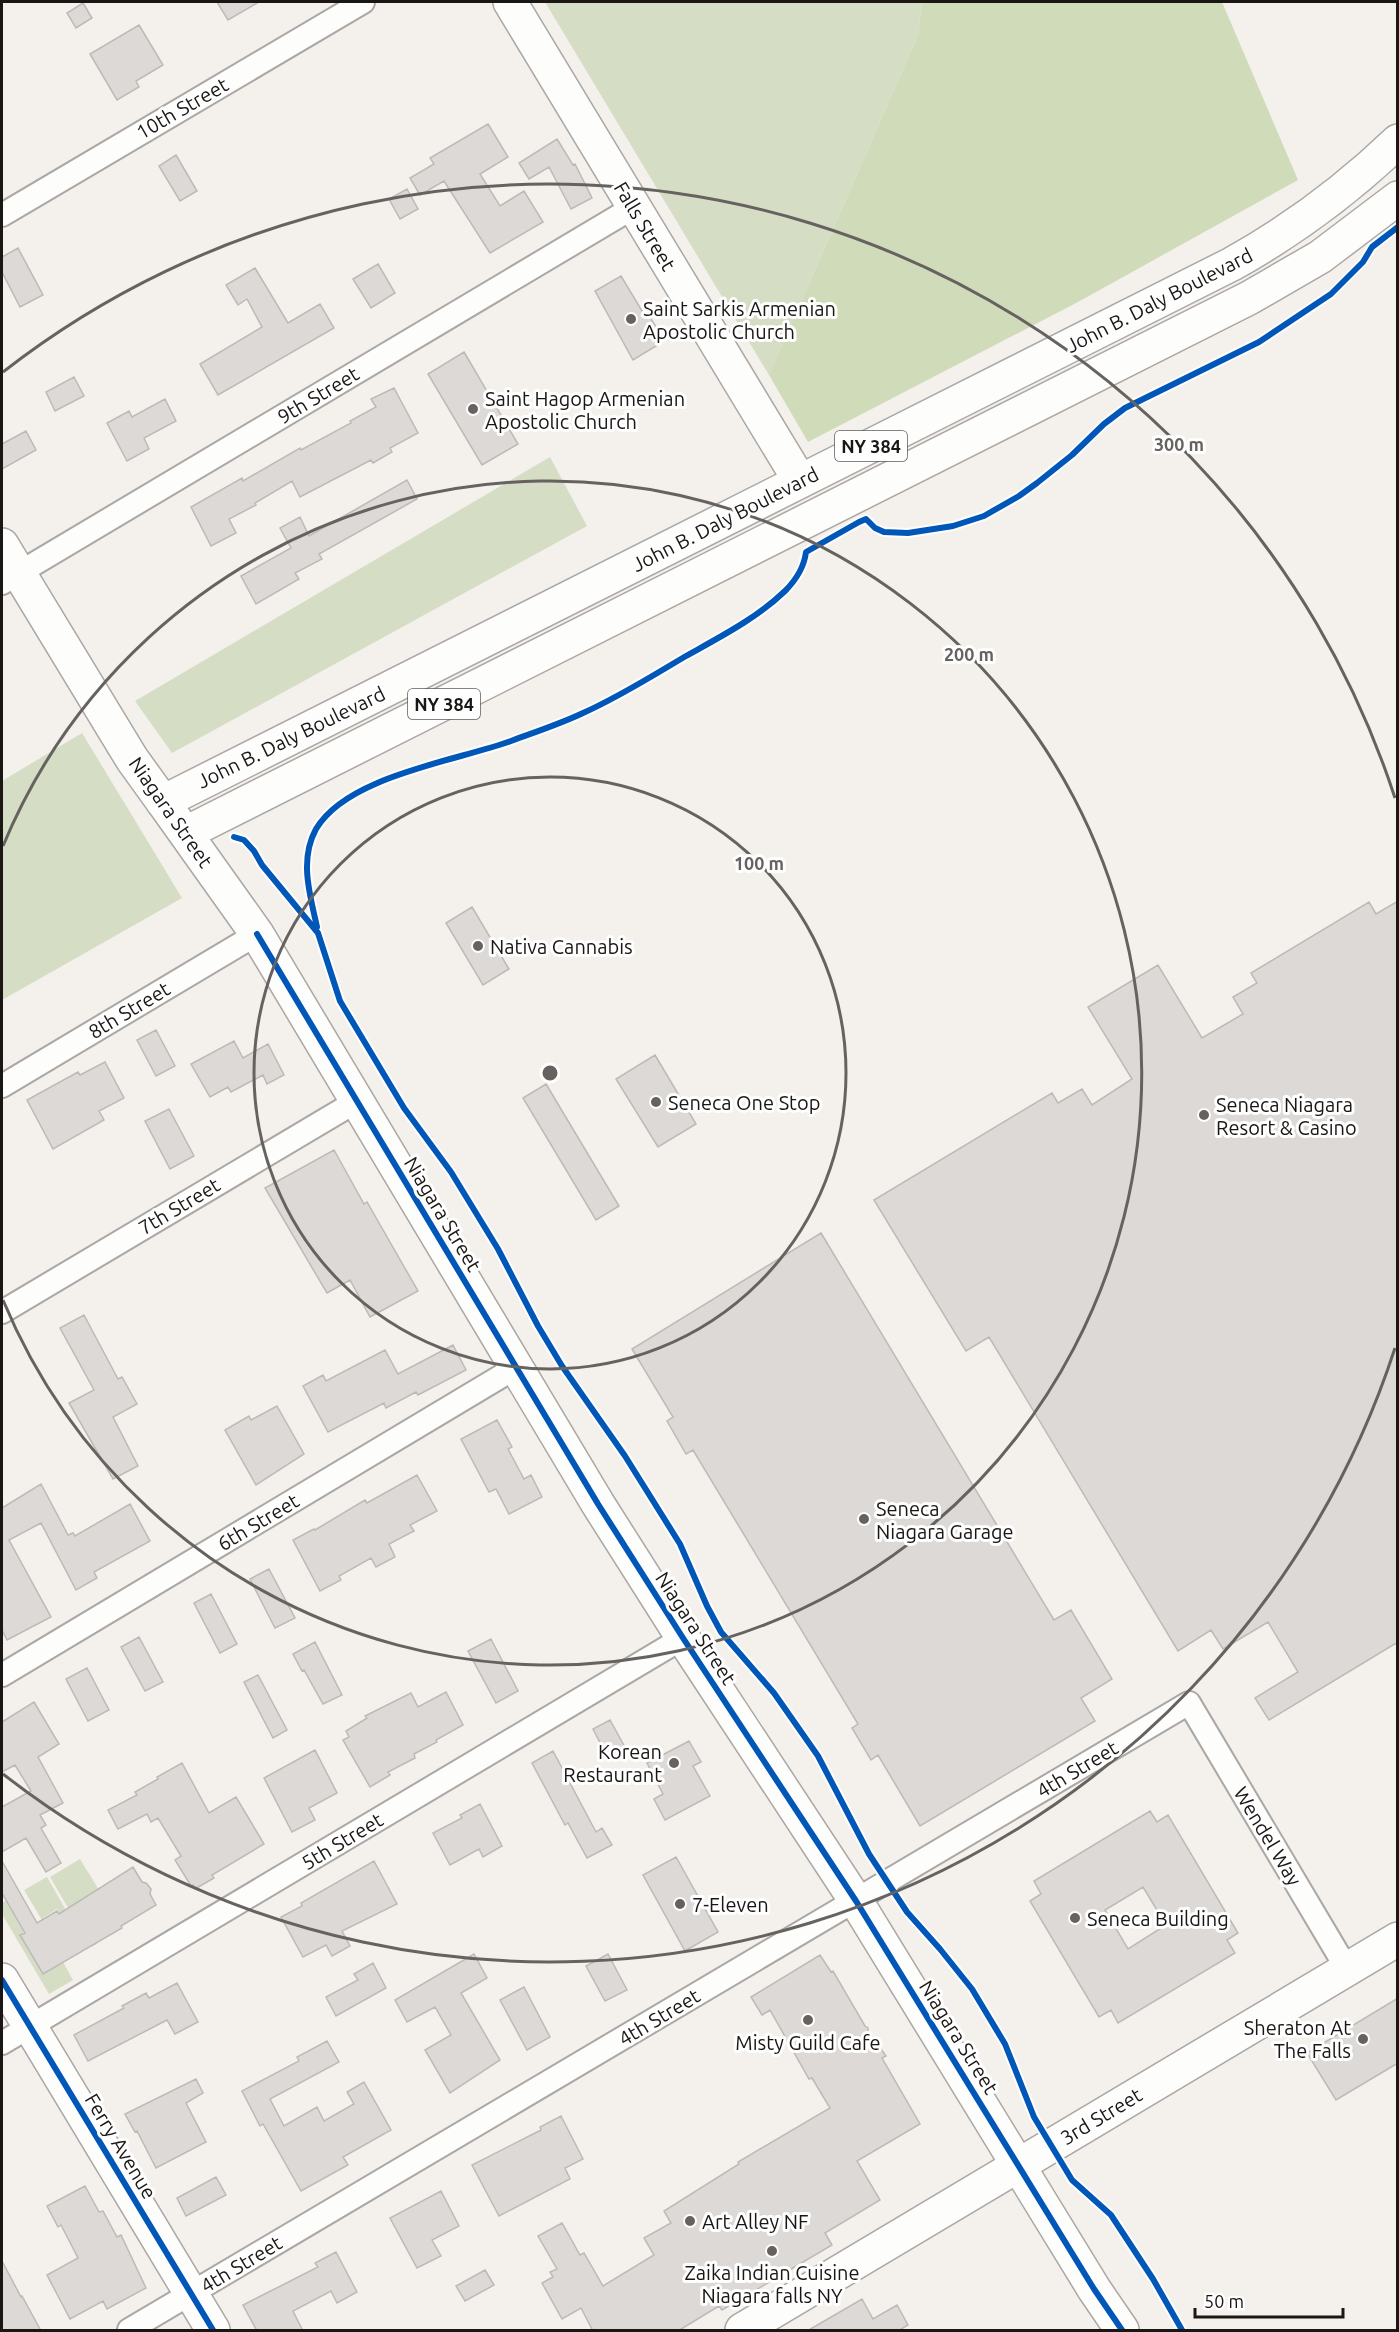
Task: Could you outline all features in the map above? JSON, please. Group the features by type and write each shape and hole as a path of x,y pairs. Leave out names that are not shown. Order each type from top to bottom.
{"main road":[{"name":"Falls Street","path":"510,2 800,481"},
{"name":"John B. Daly Boulevard","path":"163,802 1252,252 1323,206 1398,141"},
{"name":"John B. Daly Boulevard","path":"186,833 1249,298 1320,257 1398,198"},
{"name":"Niagara Street","path":"2,545 10,578 132,759 256,934 515,1368 682,1638 856,1900 1122,2331"},
{"name":"3rd Street","path":"742,2331 1398,1939"},
{"name":"Ferry Avenue","path":"2,1980 213,2331"}],"street":[{"name":"10th Street","path":"2,215 363,2"},
{"name":"9th Street","path":"10,578 634,207"},
{"name":"8th Street","path":"2,1086 256,934"},
{"name":"7th Street","path":"2,1311 357,1101"},
{"name":"6th Street","path":"2,1675 515,1368"},
{"name":"5th Street","path":"2,2043 682,1638"},
{"name":"4th Street","path":"129,2331 1189,1703"},
{"name":"Wendel Way","path":"1189,1703 1347,1969"}],"green space":[{"path":"545,2 922,2 918,35 769,375"},
{"path":"922,2 1222,2 1298,180 1078,302 808,442 769,375 918,35"},
{"path":"550,457 587,526 172,753 135,701"},
{"path":"82,733 182,898 2,1000 2,781"},
{"path":"80,1859 99,1890 74,1905 97,1944 91,1947 50,1877"},
{"path":"47,1877 67,1912 61,1915 57,1909 43,1918 45,1925 24,1890"},
{"path":"19,1892 30,1909 17,1919 24,1932 20,1936 42,1974 63,1962 73,1980 49,1994 2,1914 2,1903"}],"building":[{"path":"217,2 259,2 228,20"},
{"path":"83,3 92,18 76,28 67,13"},
{"path":"139,25 163,65 136,81 139,87 117,100 90,54"},
{"path":"488,124 508,157 480,174 500,206 524,191 543,222 490,253 444,181 420,195 410,178 434,164 430,158"},
{"path":"557,139 573,165 575,164 592,198 571,209 549,167 529,179 519,163"},
{"path":"176,155 197,191 180,201 159,166"},
{"path":"407,189 418,209 400,219 389,199"},
{"path":"18,248 43,295 20,307 2,272 2,257"},
{"path":"378,264 395,293 371,308 353,279"},
{"path":"255,268 288,323 320,304 334,328 218,395 200,364 262,327 247,299 238,305 226,285"},
{"name":"Saint Sarkis Armenian Apostolic Church","path":"621,276 642,311 645,309 658,330 655,332 661,343 633,360 595,291"},
{"name":"Saint Hagop Armenian Apostolic Church","path":"464,352 518,444 482,465 428,374"},
{"path":"74,377 84,396 55,411 46,392"},
{"path":"394,388 418,433 390,448 392,452 373,463 371,460 300,497 292,481 255,503 256,505 229,519 236,533 211,546 191,507 242,478 243,481 300,448 301,450 351,423 350,421 376,407 371,399"},
{"path":"165,399 176,421 144,438 149,449 127,461 107,423 129,411 132,417"},
{"path":"26,431 36,450 2,469 2,444"},
{"path":"407,480 417,499 319,554 322,559 295,573 299,579 256,604 241,576 291,548 280,528 300,517 309,536"},
{"name":"Seneca Niagara Resort & Casino","path":"1398,901 1398,1642 1269,1720 1255,1698 1298,1672 1268,1622 1223,1649 1211,1630 1178,1651 989,1337 966,1351 874,1200 1052,1093 1058,1103 1082,1089 1092,1105 1132,1079 1088,1007 1158,965 1202,1038 1243,1014 1233,997 1257,983 1251,973 1369,902 1376,914"},
{"name":"Nativa Cannabis","path":"472,907 509,969 483,985 446,923"},
{"path":"156,1030 175,1066 156,1076 137,1040"},
{"path":"234,1041 243,1058 268,1044 284,1075 267,1084 263,1075 231,1092 228,1087 210,1097 191,1064"},
{"name":"Seneca One Stop","path":"655,1055 696,1124 658,1147 616,1079"},
{"path":"105,1062 124,1098 99,1111 104,1120 53,1149 27,1100 78,1072 80,1075"},
{"path":"546,1084 619,1206 596,1220 523,1098"},
{"path":"169,1109 194,1156 170,1169 145,1121"},
{"path":"334,1150 364,1204 367,1202 418,1291 370,1317 350,1280 327,1293 265,1188"},
{"name":"Seneca Niagara Garage","path":"821,1233 1054,1620 1071,1610 1112,1679 1081,1698 1095,1721 920,1826 878,1755 871,1760 852,1728 858,1724 693,1450 686,1454 667,1421 673,1417 632,1349"},
{"path":"84,1315 118,1379 122,1377 137,1404 113,1417 138,1466 113,1479 69,1403 94,1390 60,1328"},
{"path":"453,1345 466,1370 418,1395 416,1392 386,1408 384,1403 328,1432 303,1386 323,1375 326,1381 385,1350 398,1374"},
{"path":"277,1406 304,1454 256,1485 225,1430 249,1416 251,1420"},
{"path":"497,1420 512,1447 508,1449 524,1479 531,1475 542,1497 509,1514 496,1489 489,1492 461,1439"},
{"path":"417,1475 437,1511 410,1525 414,1531 389,1544 395,1557 376,1567 371,1558 339,1576 341,1580 320,1591 293,1540 315,1530 365,1500 367,1503"},
{"path":"41,1484 68,1535 73,1533 75,1536 130,1504 150,1541 94,1572 97,1578 76,1590 41,1523 9,1540 51,1617 7,1640 2,1630 2,1508"},
{"path":"269,1569 295,1618 275,1628 250,1579"},
{"path":"211,1594 237,1644 220,1653 194,1603"},
{"path":"139,1637 163,1682 145,1691 121,1647"},
{"path":"491,1639 518,1691 496,1703 468,1651"},
{"path":"315,1642 342,1695 323,1704 293,1654"},
{"path":"87,1668 109,1710 88,1721 66,1679"},
{"path":"258,1675 287,1730 273,1738 244,1682"},
{"path":"446,1692 463,1725 414,1754 415,1758 388,1772 390,1775 370,1787 343,1740 349,1737 346,1731 367,1718 365,1716 411,1693 418,1707"},
{"path":"34,1702 59,1744 38,1757 63,1803 40,1815 46,1825 41,1828 61,1863 46,1872 26,1838 2,1852 2,1807 31,1791 15,1765 2,1772 2,1722"},
{"path":"610,1720 627,1751 609,1760 593,1729"},
{"path":"689,1741 701,1762 693,1766 710,1796 665,1820 654,1799 663,1794 647,1763"},
{"path":"315,1750 337,1793 309,1808 315,1820 292,1832 264,1778"},
{"path":"553,1751 596,1832 602,1828 612,1845 587,1858 568,1823 565,1825 532,1763"},
{"path":"182,1763 209,1813 236,1797 264,1844 212,1875 214,1878 195,1889 175,1860 181,1856 158,1818 151,1822 147,1814 118,1829 108,1810 137,1795 135,1792"},
{"path":"480,1804 502,1846 483,1857 479,1849 450,1865 433,1833 462,1818 460,1815"},
{"name":"Seneca Building","path":"1150,1811 1157,1822 1168,1815 1238,1933 1227,1940 1235,1953 1118,2023 1111,2010 1099,2017 1030,1901 1041,1894 1034,1881","holes":["1143,1887 1166,1925 1128,1949 1105,1910"]},
{"name":"7-Eleven","path":"676,1857 718,1932 685,1951 643,1875"},
{"path":"2,1861 37,1923 57,1911 59,1914 133,1867 142,1882 151,1889 150,1894 156,1905 121,1926 122,1928 43,1974 20,1935 25,1933 2,1893"},
{"path":"374,1861 397,1904 342,1931 350,1946 332,1956 326,1945 303,1957 281,1917"},
{"path":"474,1954 487,1978 461,1993 500,2060 450,2093 425,2050 451,2035 435,2007 407,2022 395,2000"},
{"path":"608,1954 627,1990 605,2001 586,1966"},
{"path":"820,1955 831,1972 833,1971 868,2031 886,2056 882,2058 920,2124 857,2161 880,2200 825,2233 832,2245 722,2310 719,2306 678,2331 593,2331 581,2308 562,2319 542,2283 553,2277 550,2272 557,2269 538,2236 562,2223 580,2255 584,2253 603,2286 654,2255 644,2238 671,2223 664,2211 739,2164 738,2162 830,2108 812,2078 809,2079 770,2010 762,2015 751,1997"},
{"path":"373,1963 386,1988 336,2016 326,1997 358,1980 354,1974"},
{"path":"177,1983 198,2022 175,2034 167,2020 88,2061 74,2035 124,2008 122,2006 146,1993 149,1998"},
{"path":"524,1987 550,2037 527,2050 500,2000"},
{"name":"Sheraton At The Falls","path":"1398,1998 1398,2063 1336,2100 1307,2053"},
{"path":"327,2041 339,2062 270,2099 284,2126 317,2107 324,2121 354,2104 347,2092 364,2082 391,2130 343,2157 348,2165 301,2191 263,2124 260,2126 242,2091 299,2061 297,2057"},
{"path":"196,2079 203,2093 186,2103 206,2142 156,2168 137,2131 135,2132 125,2114"},
{"path":"561,2116 583,2159 565,2168 570,2179 499,2216 472,2165 541,2130 540,2127"},
{"path":"216,2177 226,2195 186,2216 177,2198"},
{"path":"85,2186 99,2212 103,2211 117,2237 121,2235 146,2288 107,2309 103,2301 70,2319 47,2275 78,2258 61,2225 58,2227 47,2206"},
{"path":"441,2191 459,2226 432,2240 441,2256 417,2268 390,2218"},
{"path":"336,2252 357,2292 337,2303 331,2291 293,2311 303,2331 257,2331 243,2305 318,2267 315,2263"},
{"path":"2,2261 21,2297 41,2331 2,2331"},
{"path":"485,2270 494,2285 465,2301 456,2286"},
{"path":"862,2299 873,2319 897,2305 908,2325 898,2331 807,2331"}],"cycle path":[{"path":"317,927 307,865 311,841 316,829 331,811 352,796 404,773 511,741 556,724 622,693 762,610 793,583 806,552 859,522 866,519 875,528 884,532 908,533 953,526 984,516 1037,483 1125,408 1259,342 1331,294 1363,262 1372,247 1398,227"},
{"path":"234,837 244,840 254,851 262,865 318,933 340,1001 404,1108 451,1172 498,1249 538,1326 562,1366 625,1456 680,1544 721,1632 774,1693 818,1756 869,1854 907,1912 972,1989 1005,2044 1034,2117 1072,2180 1111,2215 1153,2279 1182,2330"},
{"path":"257,934 598,1504 856,1901 1094,2289 1122,2330"},
{"path":"2,1980 213,2330"}],"place":[{"name":"Saint Sarkis Armenian Apostolic Church","path":"631,319"},
{"name":"Saint Hagop Armenian Apostolic Church","path":"473,409"},
{"name":"Nativa Cannabis","path":"478,946"},
{"name":"Seneca One Stop","path":"656,1102"},
{"name":"Seneca Niagara Resort & Casino","path":"1204,1115"},
{"name":"Seneca Niagara Garage","path":"864,1519"},
{"name":"Korean Restaurant","path":"674,1763"},
{"name":"7-Eleven","path":"680,1904"},
{"name":"Seneca Building","path":"1075,1918"},
{"name":"Misty Guild Cafe","path":"808,2020"},
{"name":"Sheraton At The Falls","path":"1363,2039"},
{"name":"Art Alley NF","path":"690,2221"},
{"name":"Zaika Indian Cuisine Niagara falls NY","path":"772,2251"}]}
